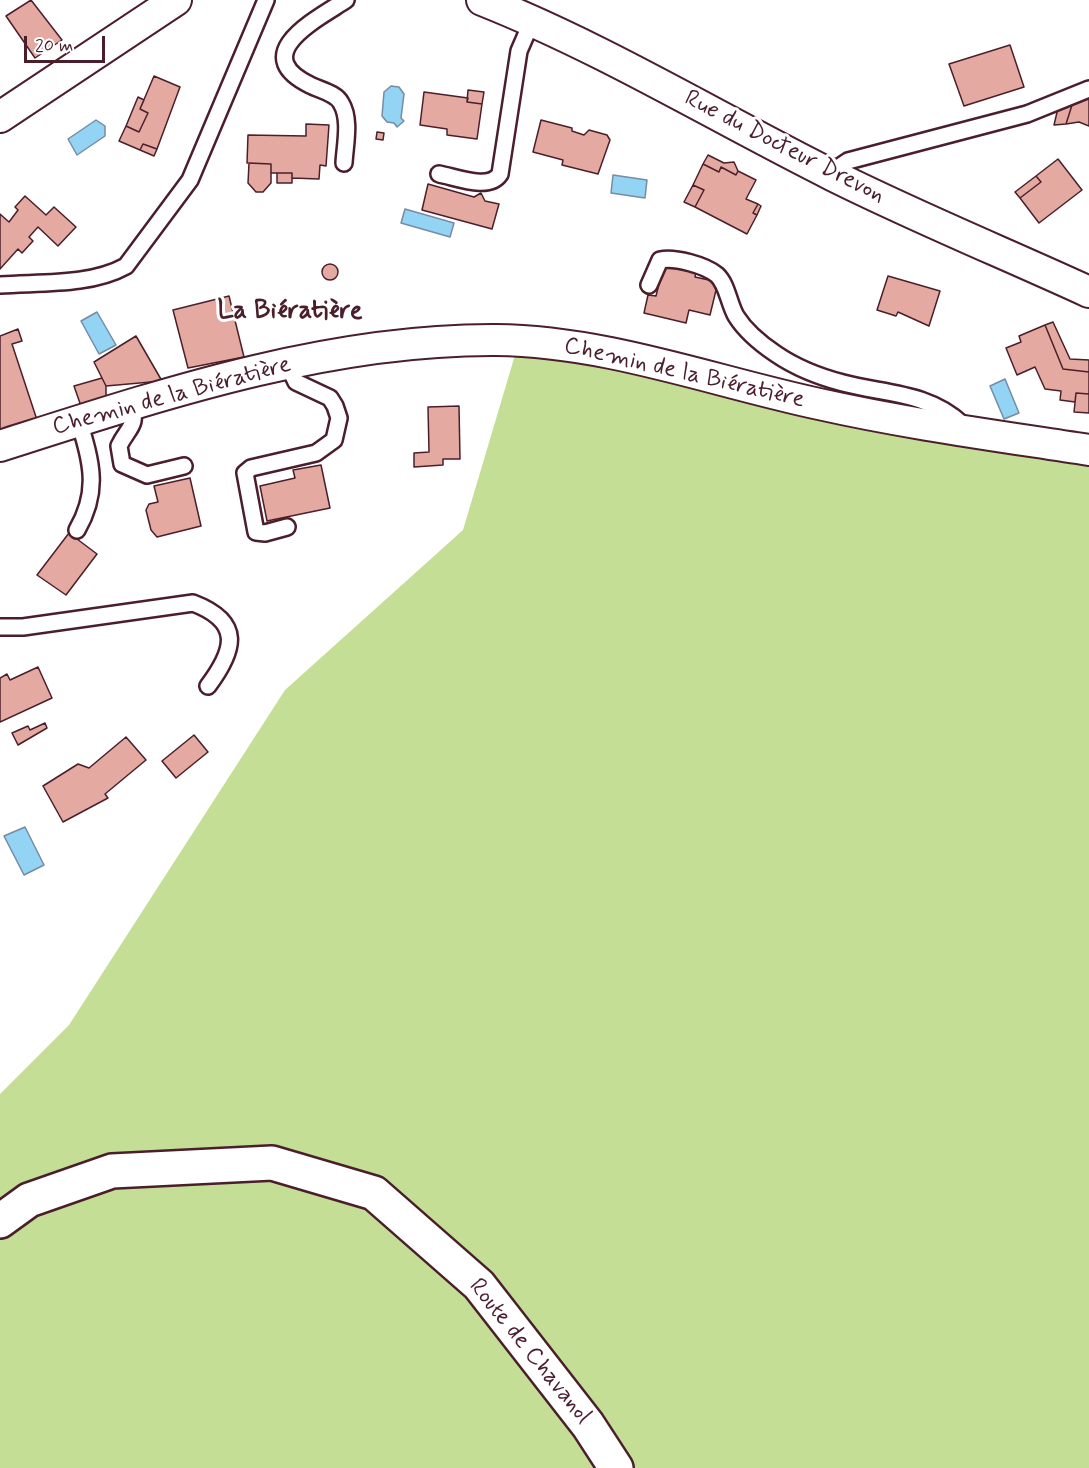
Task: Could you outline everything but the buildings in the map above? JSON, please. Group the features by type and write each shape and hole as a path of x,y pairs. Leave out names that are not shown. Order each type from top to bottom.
{"street":[{"path":"0,117 176,0"},
{"name":"Rue du Docteur Drevon","path":"482,0 532,21 833,176 1089,292"},
{"name":"Chemin de la Biératière","path":"0,446 217,380 353,352 435,343 497,340 563,346 639,359 818,404 1089,450"},
{"name":"Route de Chavanol","path":"0,1221 29,1200 112,1171 272,1163 374,1193 479,1285 588,1425 616,1468"}],"lane":[{"path":"0,285 86,278 115,272 126,266 189,180 266,0"},
{"path":"344,163 345,113 342,103 337,97 293,74 285,58 286,50 296,34 346,0"},
{"path":"439,174 490,182 500,174 519,51 532,21"},
{"path":"833,176 839,167 848,161 1027,114 1089,90"},
{"path":"649,285 660,260 668,258 702,268 717,275 736,316 749,333 777,355 820,376 843,383 906,394 951,414 962,424 961,430"},
{"path":"287,527 265,533 256,532 245,473 251,468 322,450 334,440 339,418 330,398 296,382 288,365"},
{"path":"131,405 135,419 118,446 122,464 147,476 184,466"},
{"path":"77,530 84,518 92,479 92,469 79,421"},
{"path":"0,627 23,627 193,603 213,610 225,623 231,640 229,653 208,686"}],"green space":[{"path":"515,355 983,422 1089,454 1089,1468 0,1468 0,1094 69,1025 285,690 463,530"}],"water":[{"path":"391,86 399,87 404,94 401,118 404,121 397,127 394,123 387,122 382,116 384,92"},
{"path":"96,120 105,126 105,136 77,155 68,139"},
{"path":"613,175 647,180 645,198 611,193"},
{"path":"405,209 454,223 450,237 401,223"},
{"path":"97,312 116,345 99,354 81,321"},
{"path":"1005,379 1019,413 1004,419 990,386"},
{"path":"25,827 44,865 24,875 4,836"}],"district":[{"name":"La Biératière","path":"290,313"}]}
